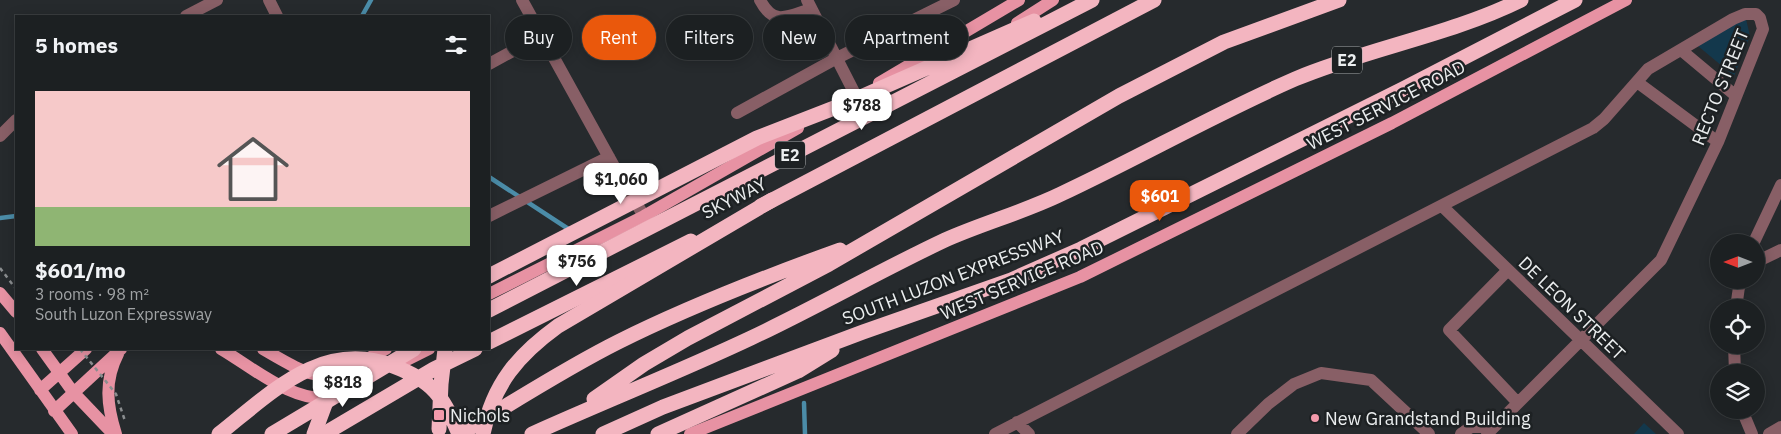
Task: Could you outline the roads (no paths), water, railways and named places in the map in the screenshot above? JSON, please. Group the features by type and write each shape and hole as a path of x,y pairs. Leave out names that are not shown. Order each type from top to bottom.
{"highway":[{"path":"490,275 757,138 847,103 1010,30 1090,0"},
{"name":"SKYWAY","path":"490,309 1090,0"},
{"name":"SKYWAY","path":"490,341 772,200 1154,0"},
{"name":"SOUTH LUZON EXPRESSWAY","path":"568,418 644,364 688,338 829,264 1119,96 1191,58 1246,32 1339,0"},
{"name":"SOUTH LUZON EXPRESSWAY","path":"532,434 751,338 907,258 970,229 1058,195 1160,143 1295,80 1341,62 1459,24 1521,0"},
{"name":"SOUTH LUZON EXPRESSWAY","path":"603,434 663,407 847,338 1012,280 1081,249 1403,89 1575,0"},
{"path":"483,434 492,405 510,369 538,341 558,326 772,200"},
{"path":"219,434 290,380 313,367 334,360 353,357 386,363 411,374 429,385 440,394 460,434 568,369 620,341 790,267 872,238"},
{"path":"658,434 798,371 847,338"},
{"path":"272,434 412,350"},
{"path":"439,434 440,384 446,350"},
{"path":"324,434 418,378 473,350"},
{"path":"314,434 336,375"},
{"path":"320,434 326,398"}],"main road":[{"path":"490,293 644,216 856,96 1019,0"},
{"path":"490,316 653,232 971,52 1053,0"},
{"name":"WEST SERVICE ROAD","path":"690,434 1080,277 1392,123 1626,0"},
{"path":"0,293 15,311"},
{"path":"0,333 72,434"},
{"path":"43,350 73,392 114,434"},
{"path":"40,390 85,350"},
{"path":"54,411 120,350"},
{"path":"114,434 108,401 108,387 111,369 120,350"},
{"path":"223,350 297,394 326,398 349,390 427,350"},
{"path":"265,350 310,374 320,376 336,375 384,350"}],"street":[{"path":"188,15 217,0"},
{"path":"269,0 276,15"},
{"path":"522,0 531,15"},
{"path":"760,0 765,10 771,16 778,18 809,4 856,96"},
{"path":"736,113 837,58 954,0"},
{"name":"RECTO STREET","path":"995,434 1593,128 1604,119 1648,69 1733,19 1745,14 1756,14 1760,18 1763,29 1718,142 1661,260 1487,434"},
{"path":"1681,50 1736,96"},
{"path":"490,63 505,55"},
{"path":"556,60 609,157 653,232"},
{"path":"1637,82 1718,142"},
{"path":"0,136 15,121"},
{"path":"490,215 524,196 609,157"},
{"path":"1758,234 1781,185"},
{"name":"DE LEON STREET","path":"1442,206 1678,434"},
{"path":"1765,258 1781,250"},
{"path":"1508,270 1449,330 1518,403"},
{"path":"1237,434 1268,404 1294,384 1321,373 1371,380 1429,434"},
{"path":"1746,419 1752,434"},
{"path":"1017,422 1029,434"},
{"path":"1460,434 1470,427 1496,425"},
{"path":"1769,434 1781,427"}],"waterway":[{"path":"363,15 371,0"},
{"path":"490,178 570,230"},
{"path":"0,218 15,216"},
{"path":"804,403 805,434"}],"place":[{"name":"Nichols","path":"439,415"},
{"name":"New Grandstand Building","path":"1315,418"}]}
